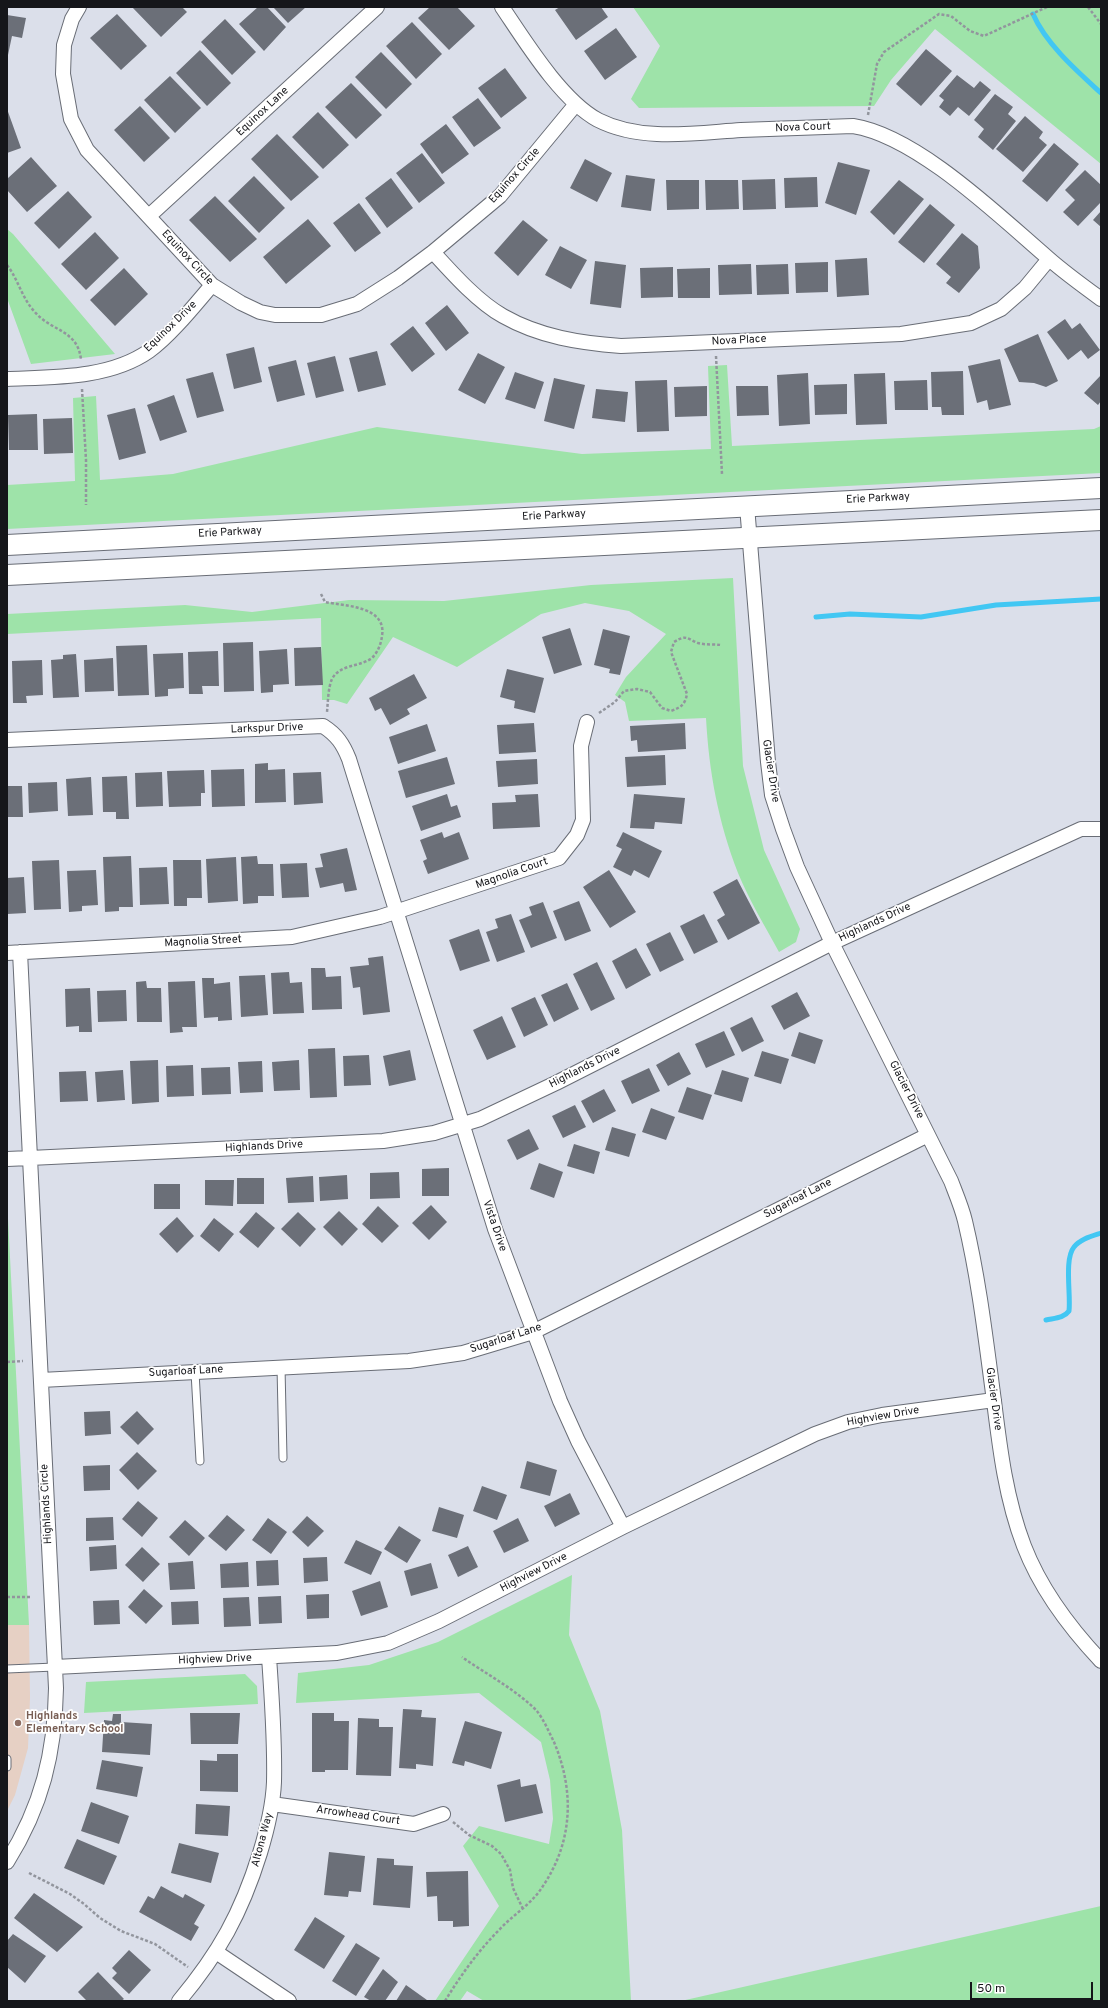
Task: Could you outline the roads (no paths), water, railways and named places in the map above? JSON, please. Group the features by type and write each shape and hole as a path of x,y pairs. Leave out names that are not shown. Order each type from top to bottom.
{"main road":[{"name":"Erie Parkway","path":"7,545 1101,488"},
{"path":"7,575 1101,520"}],"street":[{"name":"Equinox Circle","path":"79,7 72,19 64,45 63,74 71,120 87,150 221,293 260,312 275,315 321,314 357,304 433,252 500,196 576,104"},
{"name":"Equinox Lane","path":"149,216 377,7"},
{"name":"Nova Court","path":"502,7 541,63 576,104 598,120 629,131 659,134 853,126 866,128 892,138 952,177 1050,260 1101,299"},
{"name":"Nova Place","path":"433,252 462,284 502,316 537,332 580,343 621,346 901,334 971,323 1001,309 1024,288 1050,260"},
{"name":"Equinox Drive","path":"7,379 82,375 116,367 148,352 183,318 212,285"},
{"name":"Glacier Drive","path":"747,506 748,537 760,687 772,795 782,829 832,943 951,1181 965,1220 975,1271 994,1400 1002,1467 1015,1521 1024,1548 1055,1607 1079,1638 1101,1661"},
{"name":"Magnolia Court","path":"396,912 559,858 577,835 583,820 581,746 587,722"},
{"name":"Larkspur Drive","path":"7,740 323,726 333,733 342,744 349,759 396,912"},
{"name":"Highlands Drive","path":"30,1158 383,1141 434,1133 462,1126 556,1083 832,943 1081,829 1101,829"},
{"name":"Magnolia Street","path":"13,952 292,937 361,922 396,912"},
{"name":"Vista Drive","path":"396,912 495,1229 533,1332 560,1401 578,1441 623,1527"},
{"name":"Highlands Circle","path":"7,1862 20,1841 34,1813 44,1783 52,1750 56,1716 55,1666 30,1158 13,952"},
{"name":"Sugarloaf Lane","path":"41,1380 409,1361 463,1353 533,1332 928,1135"},
{"path":"7,1159 30,1158"},
{"name":"Highview Drive","path":"55,1666 337,1653 388,1643 439,1621 623,1527 815,1434 848,1422 882,1415 994,1400"},
{"name":"Altona Way","path":"179,2001 204,1972 232,1928 252,1881 266,1834 272,1804 274,1782 270,1657"},
{"name":"Arrowhead Court","path":"272,1804 414,1824 443,1814"},
{"path":"216,1952 289,2001"}],"lane":[{"path":"281,1367 283,1458"},
{"path":"195,1372 200,1461"},
{"path":"7,1669 55,1666"},
{"path":"7,1759 7,1767"}],"waterway":[{"path":"1033,14 1046,36 1054,46 1072,66 1101,93"},
{"path":"816,617 850,614 921,617 996,605 1101,599"},
{"path":"1046,1320 1062,1316 1069,1311 1069,1260 1074,1247 1083,1240 1101,1233"}],"place":[{"name":"Highlands Elementary School","path":"18,1723"}]}
